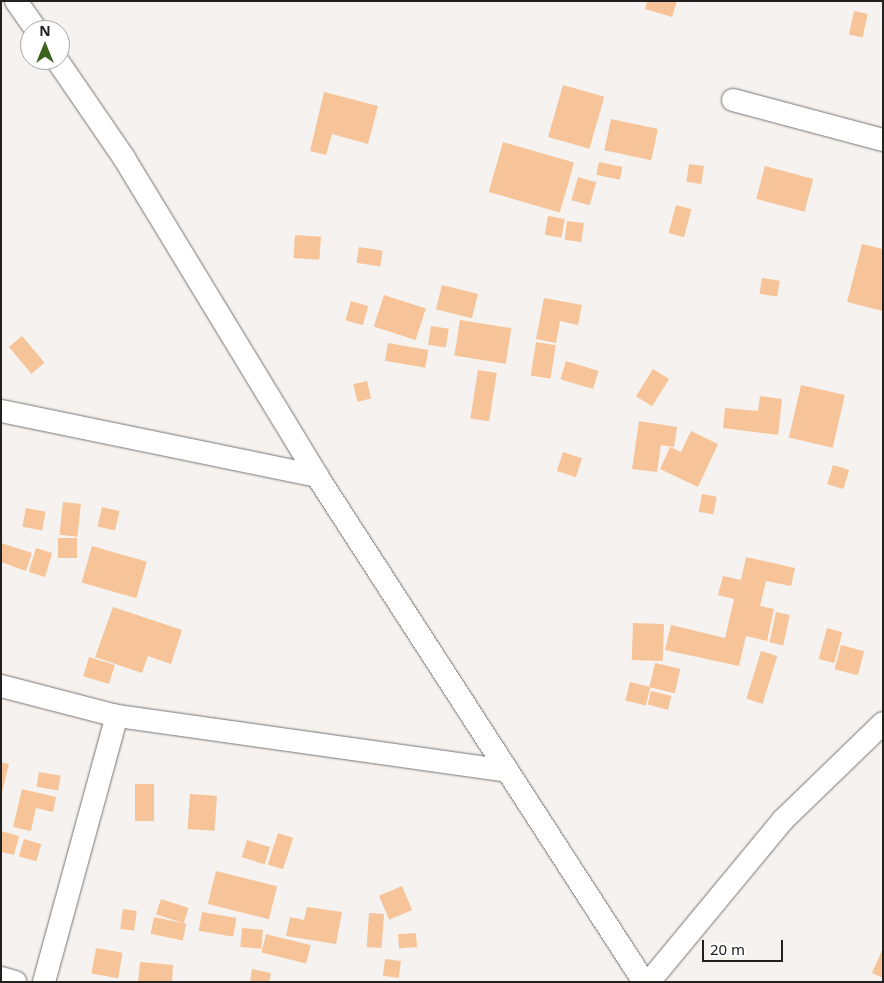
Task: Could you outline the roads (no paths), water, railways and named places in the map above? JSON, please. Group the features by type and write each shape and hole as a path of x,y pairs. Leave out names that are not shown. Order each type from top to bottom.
{"street":[{"path":"16,1 29,20"},
{"path":"64,70 124,158 317,476 644,982"},
{"path":"733,100 883,140"},
{"path":"1,411 317,476"},
{"path":"1,686 117,716 507,771"},
{"path":"44,982 117,716"},
{"path":"649,982 783,820 883,723"},
{"path":"1,978 14,982"}]}
